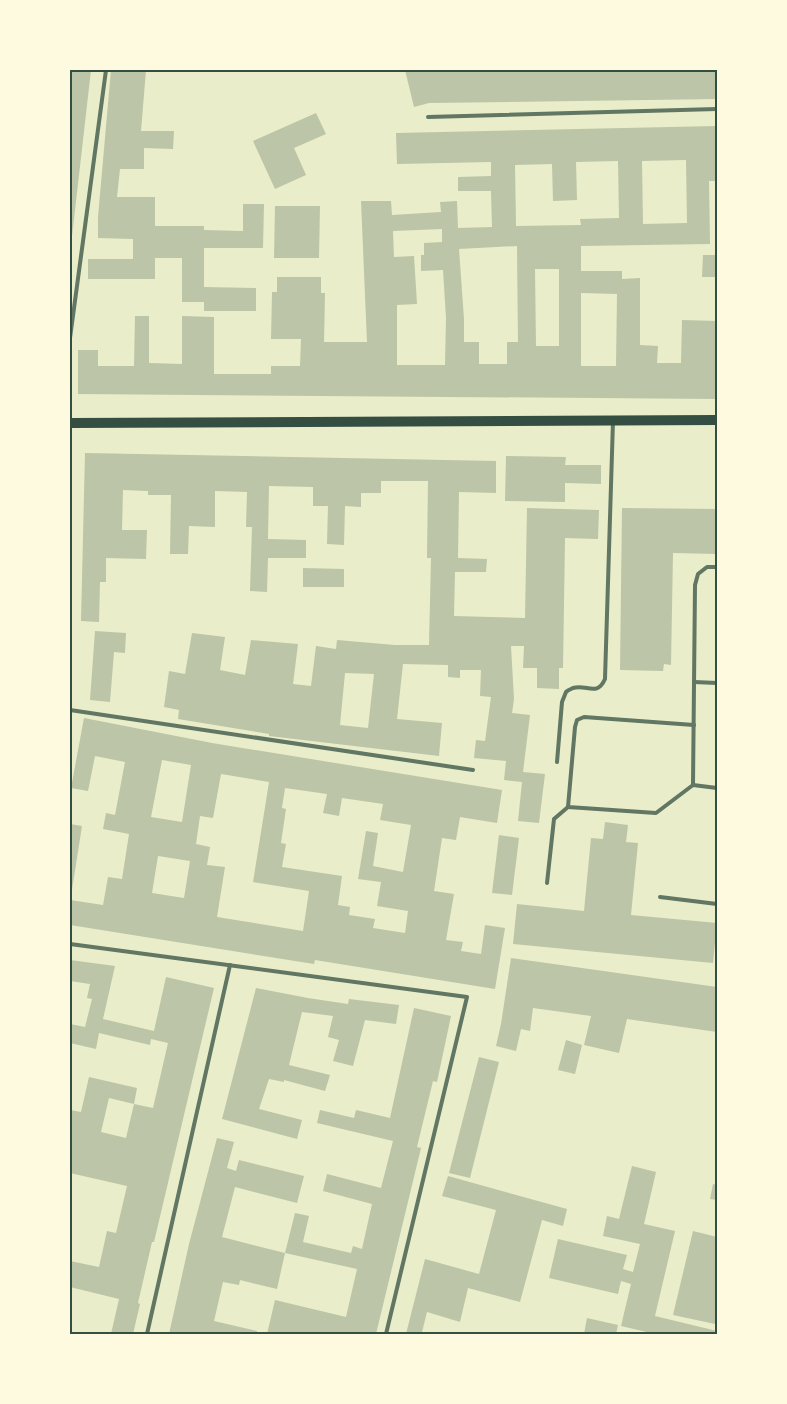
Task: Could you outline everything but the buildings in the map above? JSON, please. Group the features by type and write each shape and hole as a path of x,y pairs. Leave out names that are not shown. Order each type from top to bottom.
{"main road":[{"path":"70,423 717,420"}],"lane":[{"path":"70,338 106,70"},
{"path":"428,117 717,109"},
{"path":"557,762 562,702 566,692 574,688 596,689 602,685 605,679 613,419"},
{"path":"693,785 695,585 698,574 707,567 717,568"},
{"path":"694,682 717,683"},
{"path":"70,710 472,770"},
{"path":"548,883 554,819 568,807 577,720 584,716 694,725"},
{"path":"568,807 656,813 693,785 717,788"},
{"path":"660,897 717,904"},
{"path":"70,944 468,997 386,1334"},
{"path":"147,1334 230,965"}]}
